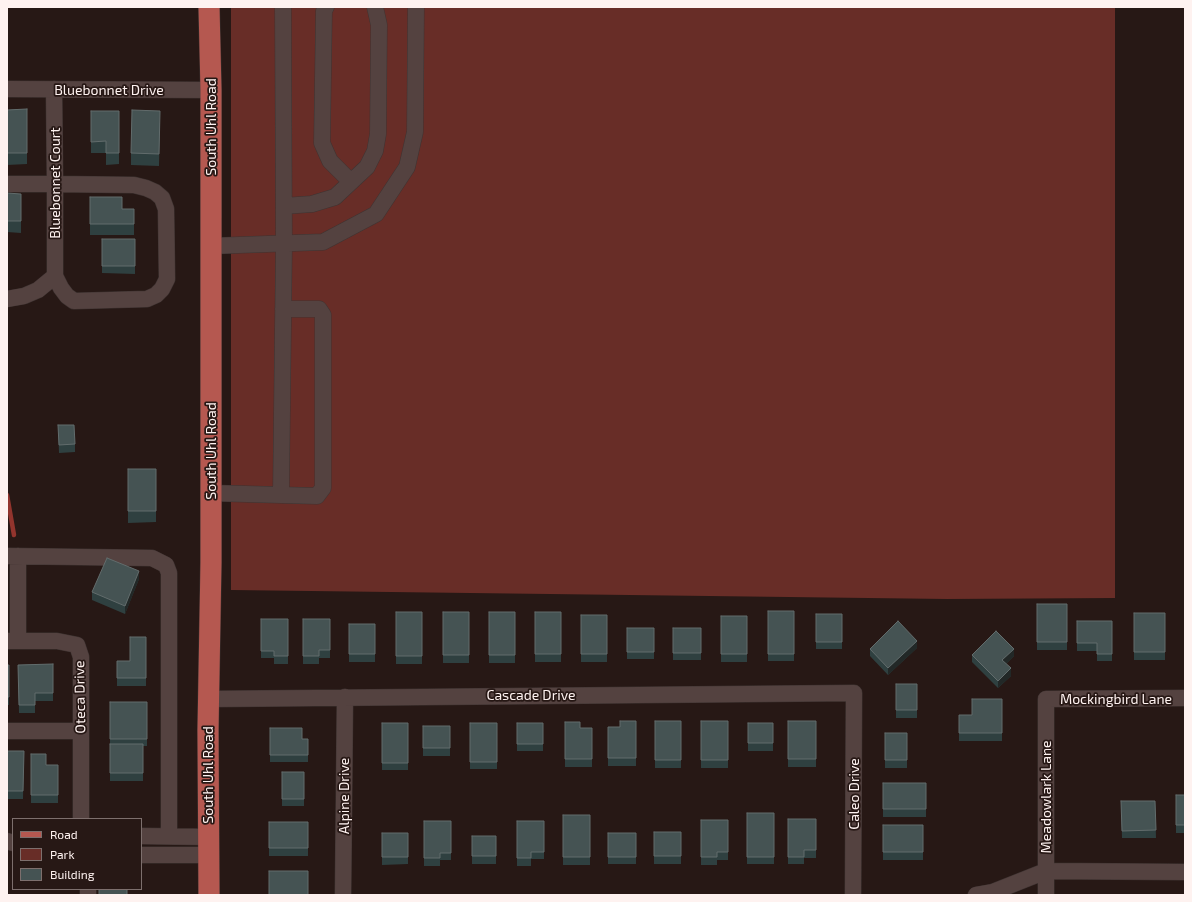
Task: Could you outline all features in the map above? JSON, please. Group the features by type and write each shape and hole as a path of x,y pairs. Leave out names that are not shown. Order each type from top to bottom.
{"main road":[{"name":"South Uhl Road","path":"209,7 211,90 211,493 208,699 209,895"}],"street":[{"path":"281,495 284,244 283,7"},
{"path":"326,7 324,11 322,143 330,161 351,182"},
{"path":"284,206 312,204 335,197 366,167 376,151 378,134 378,24 375,7"},
{"path":"211,246 323,242 376,214 407,167 415,132 416,7"},
{"name":"Bluebonnet Drive","path":"7,89 211,90"},
{"name":"Bluebonnet Court","path":"54,89 55,276"},
{"path":"7,184 134,185 155,192 162,198 166,209 167,280 162,289 156,295 147,299 74,301 67,296 55,276 38,290 24,296 7,299"},
{"path":"211,493 317,496 323,488 324,316 319,310 283,309"},
{"path":"12,641 13,556 152,558 166,565 169,573 169,836"},
{"name":"Oteca Drive","path":"12,641 57,641 77,645 80,657 81,818"},
{"name":"Cascade Drive","path":"208,699 854,693"},
{"name":"Caleo Drive","path":"853,895 854,693"},
{"name":"Alpine Drive","path":"343,895 345,697"},
{"name":"Mockingbird Lane","path":"1046,699 1185,698"},
{"name":"Meadowlark Lane","path":"1046,699 1046,895"},
{"path":"7,731 81,731"},
{"path":"142,836 169,836 209,846"},
{"path":"142,855 209,846"},
{"path":"976,895 993,892 1046,871 1185,872"}],"green space":[{"path":"231,7 1115,7 1115,598 947,599 231,590"}],"building":[{"path":"27,109 27,153 7,153 7,110"},
{"path":"132,110 160,111 159,154 131,153"},
{"path":"91,111 119,111 119,153 106,153 106,141 91,142"},
{"path":"7,193 21,194 21,221 7,221"},
{"path":"90,197 122,197 122,209 134,209 134,224 90,224"},
{"path":"102,239 135,239 135,266 102,266"},
{"path":"58,425 74,425 75,444 59,445"},
{"path":"128,469 156,469 156,511 128,511"},
{"path":"107,558 139,571 125,606 92,592"},
{"path":"1037,604 1067,604 1067,642 1037,642"},
{"path":"768,611 794,611 794,654 768,654"},
{"path":"396,612 422,612 422,656 396,656"},
{"path":"443,612 469,612 469,655 443,655"},
{"path":"489,612 515,612 515,655 489,655"},
{"path":"535,612 561,612 561,654 535,654"},
{"path":"1134,613 1165,613 1165,652 1134,652"},
{"path":"816,614 842,614 842,642 816,642"},
{"path":"581,615 607,615 607,654 581,654"},
{"path":"721,616 747,616 747,654 721,654"},
{"path":"261,619 288,619 288,656 274,656 274,651 261,651"},
{"path":"303,619 330,619 330,650 319,650 319,656 303,656"},
{"path":"898,621 917,641 888,668 870,649"},
{"path":"1077,621 1112,621 1112,654 1097,654 1097,643 1077,643"},
{"path":"349,624 375,624 375,654 349,654"},
{"path":"627,628 654,628 654,652 627,652"},
{"path":"673,628 701,628 701,653 673,653"},
{"path":"996,631 1014,649 1002,660 1011,668 998,681 972,655"},
{"path":"130,637 146,637 146,678 117,678 117,661 130,661"},
{"path":"53,664 53,693 35,693 35,705 19,705 18,665"},
{"path":"7,665 9,665 9,697 7,697"},
{"path":"896,684 917,684 917,710 896,710"},
{"path":"972,699 1002,699 1002,733 959,733 959,715 972,715"},
{"path":"110,702 147,702 147,739 110,739"},
{"path":"620,721 636,721 636,758 608,758 608,727 620,727"},
{"path":"655,721 681,721 681,760 655,760"},
{"path":"701,721 728,721 728,760 701,760"},
{"path":"788,721 816,721 816,759 788,759"},
{"path":"565,722 580,722 580,728 592,728 592,759 565,759"},
{"path":"382,723 408,723 408,763 382,763"},
{"path":"470,723 497,723 497,762 470,762"},
{"path":"517,723 543,723 543,744 517,744"},
{"path":"748,723 773,723 773,743 748,743"},
{"path":"423,726 450,726 450,748 423,748"},
{"path":"270,728 302,728 302,739 308,739 308,755 270,755"},
{"path":"885,733 907,733 907,760 885,760"},
{"path":"110,744 143,744 143,773 110,773"},
{"path":"7,751 24,751 23,791 7,791"},
{"path":"31,754 46,754 46,765 58,765 58,795 31,795"},
{"path":"282,772 304,772 304,799 282,799"},
{"path":"883,783 926,783 926,809 883,809"},
{"path":"1176,795 1185,795 1185,825 1176,825"},
{"path":"1121,801 1155,801 1156,830 1122,831"},
{"path":"747,813 774,813 774,857 747,857"},
{"path":"563,815 590,815 590,857 563,857"},
{"path":"788,819 816,819 816,850 804,850 804,857 788,857"},
{"path":"701,820 728,820 728,852 717,852 717,857 701,857"},
{"path":"424,821 451,821 451,853 440,853 440,858 424,858"},
{"path":"517,821 544,821 544,852 531,852 531,858 517,858"},
{"path":"269,822 308,822 308,848 269,848"},
{"path":"883,825 923,825 923,852 883,852"},
{"path":"654,832 681,832 681,856 654,856"},
{"path":"382,833 408,833 408,857 382,857"},
{"path":"608,833 636,833 636,857 608,857"},
{"path":"472,836 496,836 496,856 472,856"},
{"path":"269,871 308,871 308,895 269,895"},
{"path":"99,890 127,890 127,895 99,895"}],"waterway":[{"path":"7,495 14,535"}]}
